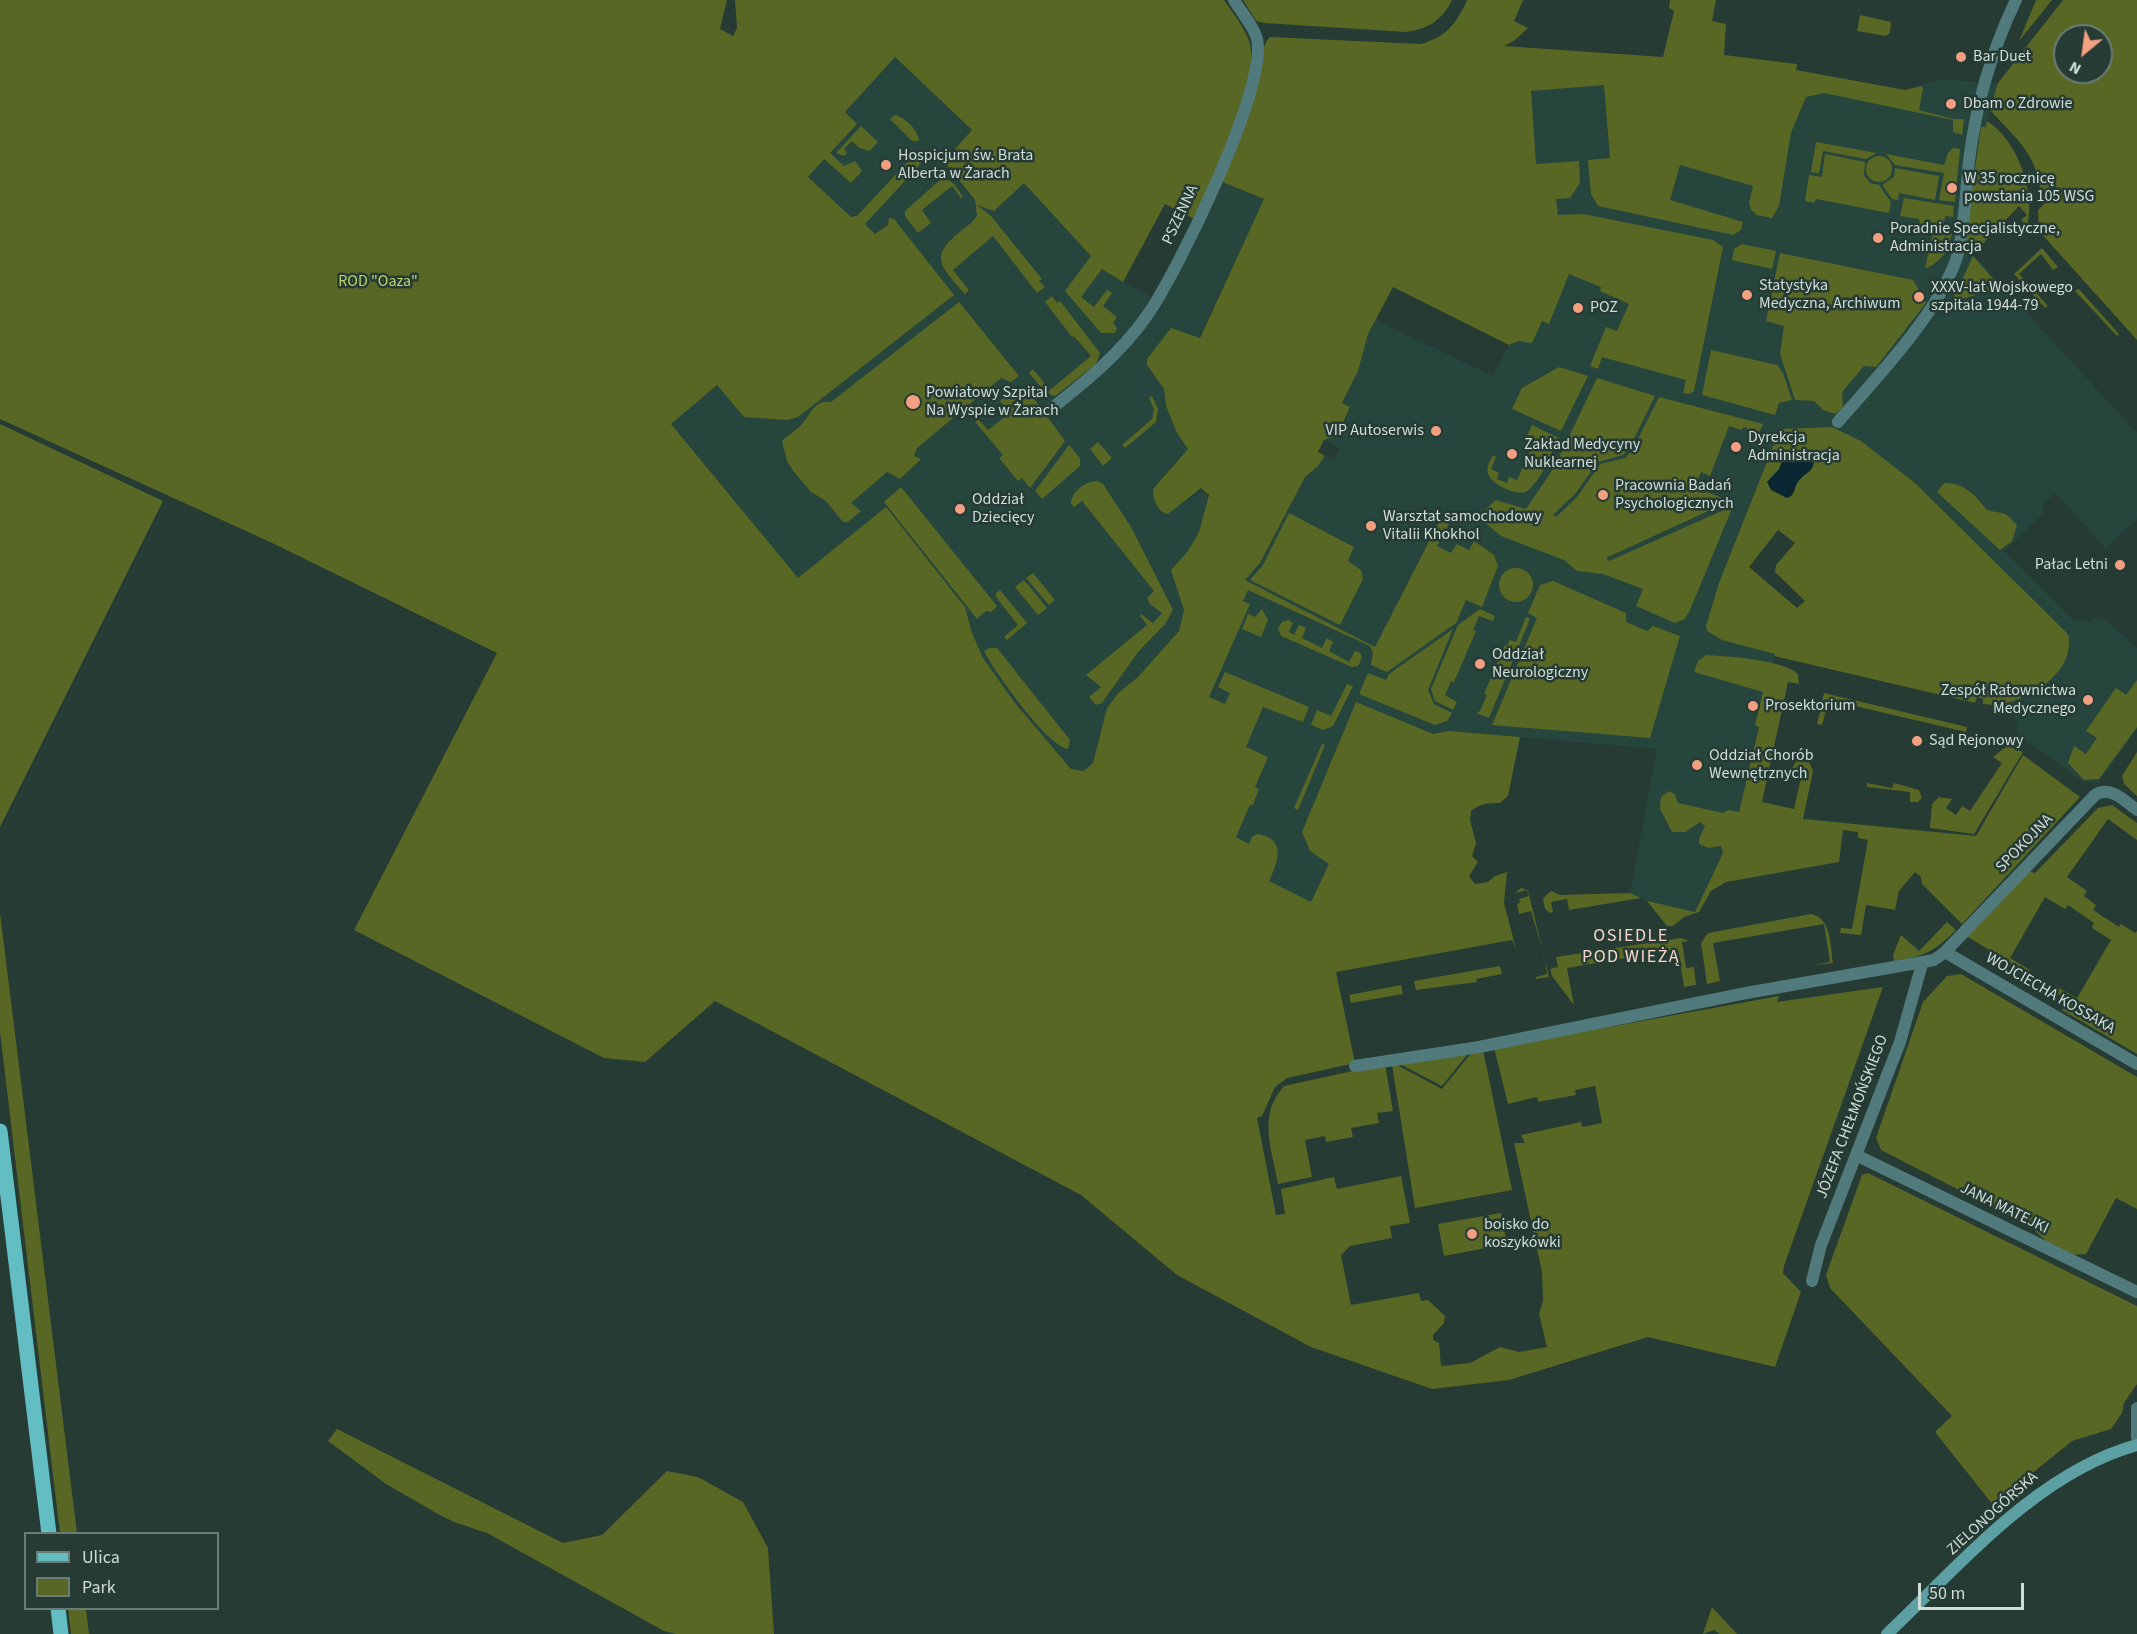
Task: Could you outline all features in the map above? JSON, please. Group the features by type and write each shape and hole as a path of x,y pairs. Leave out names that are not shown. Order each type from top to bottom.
{"main road":[{"path":"0,1131 49,1532"},
{"path":"58,1610 61,1634"}],"street":[{"name":"PSZENNA","path":"1051,409 1110,361 1147,317 1202,215 1241,120 1257,65 1256,37 1234,0"},
{"path":"1838,422 1930,309 1945,286 1957,258 1978,105 1996,41 2016,0"},
{"name":"SPOKOJNA","path":"1355,1066 1479,1047 1746,993 1922,964 1934,960 1945,952 2095,795 2103,791 2110,792 2137,810"},
{"name":"WOJCIECHA KOSSAKA","path":"1945,952 2137,1065"},
{"name":"JÓZEFA CHEŁMOŃSKIEGO","path":"1812,1281 1821,1245 1858,1156 1900,1042 1922,964"},
{"name":"JANA MATEJKI","path":"1858,1156 2137,1292"},
{"path":"2137,1408 2135,1420 2137,1438"},
{"name":"ZIELONOGÓRSKA","path":"1887,1634 2043,1491 2086,1464 2137,1445"}],"shaded area":[{"name":"Powiatowy Szpital Na Wyspie w Żarach","path":"871,35 972,130 946,163 975,201 994,211 1024,182 1111,275 1151,297 1194,219 1220,181 1264,199 1199,338 1147,366 1164,389 1166,406 1177,433 1188,449 1153,488 1153,492 1189,499 1204,489 1209,500 1199,532 1189,551 1173,567 1184,610 1179,631 1137,678 1119,692 1107,708 1093,763 1084,771 1071,769 1015,703 983,658 972,633 965,607 886,507 798,579 658,408"},
{"path":"1503,46 1796,70 1905,90 1941,79 1998,83 1986,127 2025,199 1973,254 2137,433 2137,519 2106,548 2055,493 2041,507 2045,512 2004,551 2072,619 2090,622 2100,615 2137,648 2137,729 2099,782 2084,782 2019,735 2016,718 2004,704 2024,697 2044,684 2068,634 1915,483 1780,429 1720,583 1775,654 1739,812 1843,822 1723,853 1695,912 1653,904 1630,893 1657,749 1449,731 1433,734 1332,957 1217,835 1190,713 1244,580 1260,563 1305,477 1325,456 1334,460 1340,448 1324,440 1331,438 1343,426 1350,408 1342,403 1358,371 1368,334 1376,320 1493,376 1509,345 1519,341"}],"green space":[{"name":"ROD \"Oaza\"","path":"0,0 727,0 720,29 733,36 737,28 735,0 1224,0 1250,44 1251,62 1248,83 1241,107 1222,157 1194,219 1165,204 1123,282 1102,269 1081,297 1094,307 1107,290 1112,293 1103,306 1117,317 1113,323 1117,328 1115,333 1101,333 1065,291 1091,256 1024,183 994,211 977,205 991,216 1042,279 1039,281 1045,287 1037,293 993,236 953,270 969,290 965,294 950,277 942,262 941,256 944,248 977,215 975,200 946,164 948,157 972,130 895,57 845,112 857,124 830,153 844,166 855,161 862,171 851,183 824,159 808,177 851,217 857,216 912,157 912,152 920,152 922,160 918,167 865,224 875,234 888,225 889,218 894,219 954,295 798,417 787,420 744,417 717,385 671,424 798,578 886,507 965,607 972,633 983,658 1015,703 1071,769 1084,771 1093,763 1107,708 1119,692 1137,678 1179,631 1184,610 1171,570 1188,551 1199,532 1209,495 1201,488 1168,514 1156,505 1153,489 1188,449 1177,433 1166,406 1164,389 1147,365 1147,359 1171,328 1200,338 1264,199 1220,181 1251,103 1263,50 1270,37 1421,44 1450,28 1467,0 1523,0 1514,21 1528,28 1504,46 1663,57 1674,11 1669,8 1670,0 1716,0 1712,21 1726,24 1724,55 1797,64 1796,70 1905,90 1922,86 1919,110 1953,119 1964,119 1962,135 1953,132 1953,120 1824,93 1806,97 1791,133 1779,206 1772,218 1757,215 1751,210 1749,203 1753,186 1680,165 1670,200 1743,222 1741,230 1733,235 1598,206 1591,194 1588,160 1610,158 1604,85 1531,91 1536,164 1579,161 1580,183 1570,198 1556,199 1558,215 1583,214 1713,240 1723,247 1694,391 1690,394 1683,393 1686,380 1602,357 1598,369 1590,366 1606,327 1617,331 1629,304 1600,291 1601,287 1569,274 1549,324 1542,321 1532,343 1519,341 1509,345 1393,287 1368,334 1358,371 1342,403 1350,407 1337,436 1324,440 1318,452 1325,456 1305,477 1260,563 1245,580 1375,647 1440,520 1449,524 1437,546 1451,553 1457,544 1469,550 1474,541 1494,555 1498,566 1482,607 1466,600 1456,623 1387,672 1371,665 1373,653 1370,646 1248,590 1243,601 1250,604 1209,697 1225,704 1230,693 1218,687 1225,672 1309,707 1303,722 1263,707 1246,747 1268,757 1255,787 1259,789 1253,805 1250,805 1236,837 1249,844 1252,837 1258,834 1273,841 1278,852 1269,881 1311,902 1329,864 1310,851 1302,832 1356,702 1433,734 1449,731 1520,737 1508,796 1500,803 1478,806 1471,811 1470,820 1476,843 1472,856 1478,862 1469,876 1475,884 1488,882 1495,876 1507,872 1504,903 1516,949 1512,940 1336,972 1355,1063 1287,1078 1275,1087 1262,1116 1257,1118 1276,1215 1285,1214 1281,1189 1334,1177 1337,1189 1401,1176 1410,1223 1390,1226 1392,1238 1350,1246 1341,1255 1351,1305 1419,1293 1421,1301 1428,1300 1445,1316 1444,1323 1433,1335 1433,1340 1439,1343 1441,1366 1470,1363 1500,1347 1519,1352 1547,1347 1539,1314 1543,1301 1542,1272 1514,1143 1525,1143 1521,1135 1581,1122 1582,1127 1602,1123 1595,1086 1575,1090 1576,1095 1538,1102 1537,1097 1508,1104 1494,1048 1779,996 1777,1002 1883,987 1784,1266 1783,1273 1801,1292 1775,1367 1648,1337 1509,1380 1432,1389 1311,1347 1177,1275 1081,1195 715,1001 645,1062 604,1058 354,930 497,653 268,541 0,419"},
{"path":"1243,0 1452,0 1444,13 1434,22 1421,29 1406,32 1264,23 1256,21"},
{"path":"2036,0 2052,0 2019,41"},
{"path":"2063,0 2137,0 2137,340 2039,231 2038,210 2049,199 2039,184 2028,154 1990,110 1998,83"},
{"path":"1860,15 1891,22 1890,33 1886,36 1857,31"},
{"path":"895,115 911,125 919,141 912,141 890,119"},
{"path":"1987,121 2008,141 2016,154 2026,184 2029,214 2027,227 2021,220 2027,215 2019,206 1973,254 1967,256 1964,247 1981,127 1986,127"},
{"path":"861,126 878,142 870,151 859,148 852,141 844,149 847,153 844,156 836,153"},
{"path":"1816,142 1877,153 1866,159 1823,151 1819,173 1811,172"},
{"path":"1953,148 1960,149 1955,202 1939,200 1944,173 1895,165 1886,154 1944,165 1948,153"},
{"path":"1825,154 1865,162 1864,175 1870,183 1879,185 1891,202 1889,213 1816,199 1814,203 1805,201 1809,175 1822,177"},
{"path":"1879,156 1888,160 1892,169 1888,178 1879,182 1870,178 1866,169 1870,160"},
{"path":"1895,168 1939,176 1935,200 1899,193 1898,200 1892,199 1882,185 1894,177"},
{"path":"941,179 952,182 963,197 961,198 952,186 922,210 931,223 918,233 905,216 905,211"},
{"path":"1904,198 1954,206 1953,217 1945,216 1943,227 1953,229 1950,242 1941,258 1925,269 1934,226 1920,224 1919,219 1900,216"},
{"path":"1742,244 1776,251 1772,269 1732,260 1734,249"},
{"path":"2042,248 2058,267 2053,270 2041,254 2019,274 2048,306 2045,308 2014,274"},
{"path":"1780,253 1913,280 1925,300 1926,303 1876,367 1864,366 1842,392 1843,407 1836,414 1823,410 1814,401 1795,400 1780,354 1784,326 1766,321"},
{"path":"1973,256 2001,288 1954,301 1954,290 1962,280"},
{"path":"2079,289 2119,334 2117,336 2075,291"},
{"path":"1052,296 1057,303 1060,301 1100,353 1096,364 1055,396 1046,393 1029,373 1033,369 1050,390 1091,356 1074,336 1072,337 1045,302"},
{"path":"959,302 1019,376 1011,382 1001,378 917,448 914,456 921,459 900,479 887,472 851,503 861,511 848,522 843,522 826,501 811,492 794,472 787,461 782,441 799,427 816,406 820,403 831,402"},
{"path":"1711,350 1777,365 1783,373 1792,400 1779,403 1775,415 1702,395"},
{"path":"1559,367 1588,376 1561,431 1512,409 1522,388"},
{"path":"1597,378 1655,396 1629,449 1623,455 1598,462 1575,494 1553,515 1556,517 1577,497 1600,464 1625,458 1632,451 1659,397 1763,424 1757,437 1747,433 1747,428 1744,427 1741,430 1729,426 1710,476 1701,472 1695,487 1730,501 1606,558 1609,561 1733,506 1690,610 1685,619 1675,623 1636,606 1643,589 1603,574 1577,571 1564,560 1501,536 1483,521 1486,509 1496,500 1526,509 1555,466"},
{"path":"1021,389 1030,393 1065,441 1030,488 1022,478 1018,481 999,458 1003,455 975,422 978,419 988,430 1010,413 1000,401 1011,392"},
{"path":"1152,396 1158,409 1156,422 1125,448 1122,445 1152,419 1154,409 1149,398"},
{"path":"0,424 163,501 0,827"},
{"path":"1532,425 1559,438 1542,473 1532,486 1523,492 1511,491 1490,477 1488,466 1493,455 1496,457 1491,469 1499,473 1497,479 1507,483 1509,477 1517,480 1535,440 1527,436"},
{"path":"1832,427 1861,441 1915,483 2068,634 2069,649 2064,663 2054,676 2042,687 2012,701 1983,704 1983,699 1977,697 1975,703 1774,656 1775,654 1722,640 1707,631 1706,626 1719,583 1780,429","holes":["1778,530 1795,543 1776,565 1775,572 1805,601 1797,608 1749,567"]},
{"path":"1098,442 1112,458 1103,466 1090,449"},
{"path":"1069,445 1080,458 1080,466 1042,499 1035,491"},
{"path":"1097,481 1103,484 1131,527 1173,610 1165,624 1138,652 1102,703 1096,705 1089,697 1101,687 1086,675 1147,625 1140,616 1141,614 1153,623 1162,613 1150,604 1147,598 1154,591 1082,501 1074,507 1071,504 1073,495 1080,488"},
{"path":"1944,483 1964,488 1974,495 1987,510 2006,514 2017,525 2012,541 2000,550 1937,492"},
{"path":"901,487 997,606 991,612 986,611 977,619 884,502"},
{"path":"1289,513 1354,547 1348,561 1361,570 1363,579 1340,625 1250,580 1263,565"},
{"path":"1516,568 1528,573 1533,585 1528,597 1516,602 1504,597 1499,585 1504,573"},
{"path":"1033,573 1055,600 1049,605 1026,578"},
{"path":"1024,580 1047,608 1038,615 1015,587"},
{"path":"1553,581 1626,613 1626,622 1647,631 1653,626 1680,636 1650,738 1492,725 1537,618 1528,613 1540,585"},
{"path":"1000,590 1027,623 1007,640 1004,637 1018,625 996,597 996,593"},
{"path":"1262,609 1268,620 1261,637 1242,629 1248,614 1255,617"},
{"path":"1480,609 1495,616 1493,621 1479,616 1473,630 1476,631 1454,682 1451,681 1445,695 1457,702 1453,710 1435,701 1431,689 1458,625"},
{"path":"1526,617 1530,619 1489,718 1476,713 1480,711 1487,695 1484,694 1505,645 1507,646 1510,640 1516,642"},
{"path":"1289,620 1293,623 1289,632 1294,635 1299,625 1306,628 1302,638 1322,648 1327,638 1333,642 1329,651 1349,662 1355,651 1360,653 1362,658 1358,666 1352,667 1281,636 1278,628 1282,622"},
{"path":"1453,629 1428,690 1434,704 1452,713 1447,721 1435,725 1359,694 1368,673 1386,680 1389,674"},
{"path":"997,648 1070,740 1068,749 1047,735 1022,706 984,651"},
{"path":"1706,655 1768,662 1791,669 1798,674 1799,684 1788,682 1762,802 1794,809 1802,773 1791,770 1797,760 1809,762 1813,771 1803,819 1976,836 2023,755 2080,797 1962,924 1922,884 1921,877 1915,872 1899,891 1895,910 1866,905 1861,935 1840,933 1841,928 1852,929 1868,840 1858,838 1858,832 1843,830 1839,862 1726,882 1711,891 1699,912 1684,917 1673,926 1667,926 1647,901 1695,912 1723,853 1721,846 1709,848 1699,844 1705,826 1700,822 1685,832 1672,832 1660,809 1661,797 1669,791 1675,794 1678,803 1723,813 1728,810 1739,812 1759,727 1755,725 1763,692 1694,672 1698,661"},
{"path":"2137,680 2137,727 2099,779 2084,780 2068,763 2074,746 2086,754 2097,738 2086,731 2116,688 2126,695"},
{"path":"1347,684 1353,686 1333,726 1323,730 1311,725 1317,710 1331,716"},
{"path":"1824,693 1967,727 1966,732 1829,700 1822,725 1817,724"},
{"path":"1322,744 1325,745 1298,810 1294,808"},
{"path":"2007,746 2023,752 1974,834 1930,828 1932,804 1939,797 1952,799 1946,808 1956,815 1962,806 1970,811 2002,763 1993,757"},
{"path":"2137,752 2137,796 2124,784 2122,776"},
{"path":"1867,783 1892,788 1894,783 1919,790 1922,798 1918,802 1910,802 1910,792 1867,787"},
{"path":"2112,805 2137,823 2137,840 2108,819 2067,877 2087,891 2084,896 2096,905 2093,910 2119,927 2121,924 2135,933 2137,931 2137,1054 2062,1010 2068,1000 2054,992 2057,987 2077,998 2111,940 2092,928 2094,923 2068,905 2065,909 2045,897 2010,958 2030,970 2028,973 1966,936 2029,871 2035,873 2098,808"},
{"path":"1521,888 1528,890 1542,949 1531,911 1519,914 1517,904 1520,903 1519,899 1529,896 1527,890 1515,893"},
{"path":"1551,891 1560,895 1630,893 1641,898 1569,910 1567,899 1551,902 1553,912 1550,913 1545,909 1543,898"},
{"path":"0,913 77,1532 60,1532 0,1032"},
{"path":"1811,914 1823,921 1826,927 1833,963 1809,966 1830,962 1824,924 1713,943 1720,981 1707,984 1701,943 1708,933"},
{"path":"1947,922 1956,930 1935,948 1921,955 1894,961 1893,955 1901,935 1919,951"},
{"path":"1681,938 1689,941 1682,942 1686,968 1694,967 1696,985 1684,987 1678,949 1567,968 1574,1005 1552,976 1550,969 1558,967 1556,957"},
{"path":"1545,959 1549,977 1536,979 1536,977 1547,974"},
{"path":"1500,966 1502,974 1476,979 1477,982 1416,990 1414,981"},
{"path":"1961,974 2137,1077 2137,1209 2116,1198 2086,1254 2072,1255 2051,1246 2031,1227 1881,1150 1876,1138 1923,1002 1947,976"},
{"path":"1401,985 1403,994 1351,1003 1349,995"},
{"path":"1471,1050 1442,1086 1396,1062"},
{"path":"1483,1050 1512,1190 1415,1208 1392,1065 1395,1064 1442,1089 1473,1051"},
{"path":"1385,1064 1393,1111 1377,1113 1379,1123 1351,1128 1353,1137 1326,1142 1325,1136 1305,1140 1312,1177 1278,1184 1270,1145 1269,1121 1276,1097 1284,1086"},
{"path":"1868,1173 2137,1306 2137,1384 2111,1429 2072,1441 1993,1505 1935,1432 1952,1416 1830,1288 1826,1275 1862,1175"},
{"name":"boisko do koszykówki","path":"1501,1213 1507,1244 1444,1256 1438,1224"},
{"path":"337,1429 563,1543 602,1535 667,1471 698,1477 743,1502 768,1548 774,1634 676,1634 664,1631 487,1533 454,1522 386,1484 328,1441"},
{"path":"1712,1607 1737,1634 1720,1634 1714,1630 1703,1634"},
{"path":"68,1610 86,1610 89,1634 71,1634"}],"water":[{"path":"1785,454 1797,454 1814,463 1798,482 1792,495 1787,498 1771,490 1767,482 1779,469"}],"place":[{"name":"Bar Duet","path":"1961,57"},
{"name":"Dbam o Zdrowie","path":"1951,104"},
{"name":"Hospicjum św. Brata Alberta w Żarach","path":"886,165"},
{"name":"W 35 rocznicę powstania 105 WSG","path":"1952,188"},
{"name":"Poradnie Specjalistyczne, Administracja","path":"1878,238"},
{"name":"Statystyka Medyczna, Archiwum","path":"1747,295"},
{"name":"XXXV-lat Wojskowego szpitala 1944-79","path":"1919,297"},
{"name":"POZ","path":"1578,308"},
{"name":"Powiatowy Szpital Na Wyspie w Żarach","path":"913,402"},
{"name":"VIP Autoserwis","path":"1436,431"},
{"name":"Dyrekcja Administracja","path":"1736,447"},
{"name":"Zakład Medycyny Nuklearnej","path":"1512,454"},
{"name":"Pracownia Badań Psychologicznych","path":"1603,495"},
{"name":"Oddział Dziecięcy","path":"960,509"},
{"name":"Warsztat samochodowy Vitalii Khokhol","path":"1371,526"},
{"name":"Pałac Letni","path":"2120,565"},
{"name":"Oddział Neurologiczny","path":"1480,664"},
{"name":"Zespół Ratownictwa Medycznego","path":"2088,700"},
{"name":"Prosektorium","path":"1753,706"},
{"name":"Sąd Rejonowy","path":"1917,741"},
{"name":"Oddział Chorób Wewnętrznych","path":"1697,765"},
{"name":"boisko do koszykówki","path":"1472,1234"}],"district":[{"name":"OSIEDLE POD WIEŻĄ","path":"1631,947"}]}
